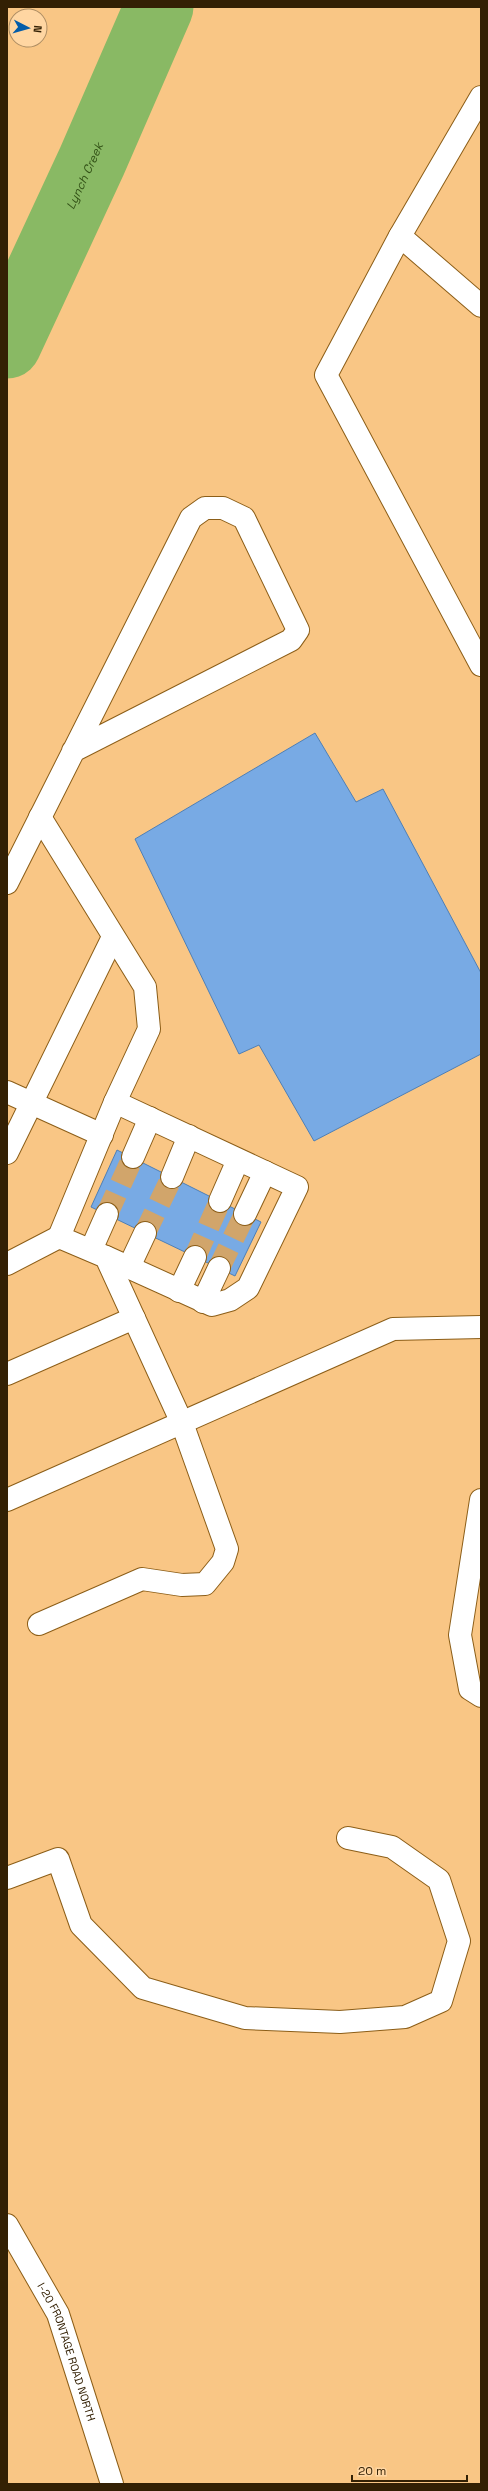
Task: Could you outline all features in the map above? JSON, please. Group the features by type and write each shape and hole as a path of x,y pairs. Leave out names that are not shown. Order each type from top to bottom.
{"street":[{"path":"481,97 400,236 326,375 481,665"},
{"path":"400,236 481,306"},
{"path":"7,883 73,751 191,518 205,508 223,508 244,518 298,630 291,640 73,751"},
{"path":"7,1264 60,1237 115,1102 149,1029 145,987 40,817"},
{"path":"7,1153 113,937"},
{"path":"7,1092 102,1135"},
{"path":"60,1237 129,1267 212,1306 230,1300 248,1288 297,1187 115,1102"},
{"path":"133,1157 150,1118"},
{"path":"172,1177 189,1136"},
{"path":"220,1201 238,1160"},
{"path":"245,1214 265,1172"},
{"path":"39,1624 142,1579 182,1585 205,1584 223,1562 227,1549 182,1423 134,1318 98,1254 107,1214"},
{"path":"129,1267 145,1232"},
{"path":"180,1291 195,1257"},
{"path":"203,1302 219,1268"},
{"path":"7,1374 134,1318"},
{"path":"7,1500 393,1329 481,1327"},
{"path":"481,1500 460,1635 470,1689 481,1696"},
{"path":"7,1878 58,1858 81,1925 143,1988 245,2018 340,2022 405,2017 441,2001 459,1942 439,1880 392,1847 348,1838"},
{"name":"I-20 FRONTAGE ROAD NORTH","path":"7,2225 58,2314 112,2484"}],"building":[{"path":"315,733 356,802 383,789 481,973 481,1054 314,1141 259,1045 239,1054 135,839"},
{"path":"117,1150 261,1222 235,1276 91,1207"}],"waterway":[{"name":"Lynch Creek","path":"7,344 92,161 159,7"}],"tunnel":[{"path":"107,1214 133,1157"},
{"path":"145,1233 172,1177"},
{"path":"195,1257 220,1201"},
{"path":"219,1268 245,1214"}]}
